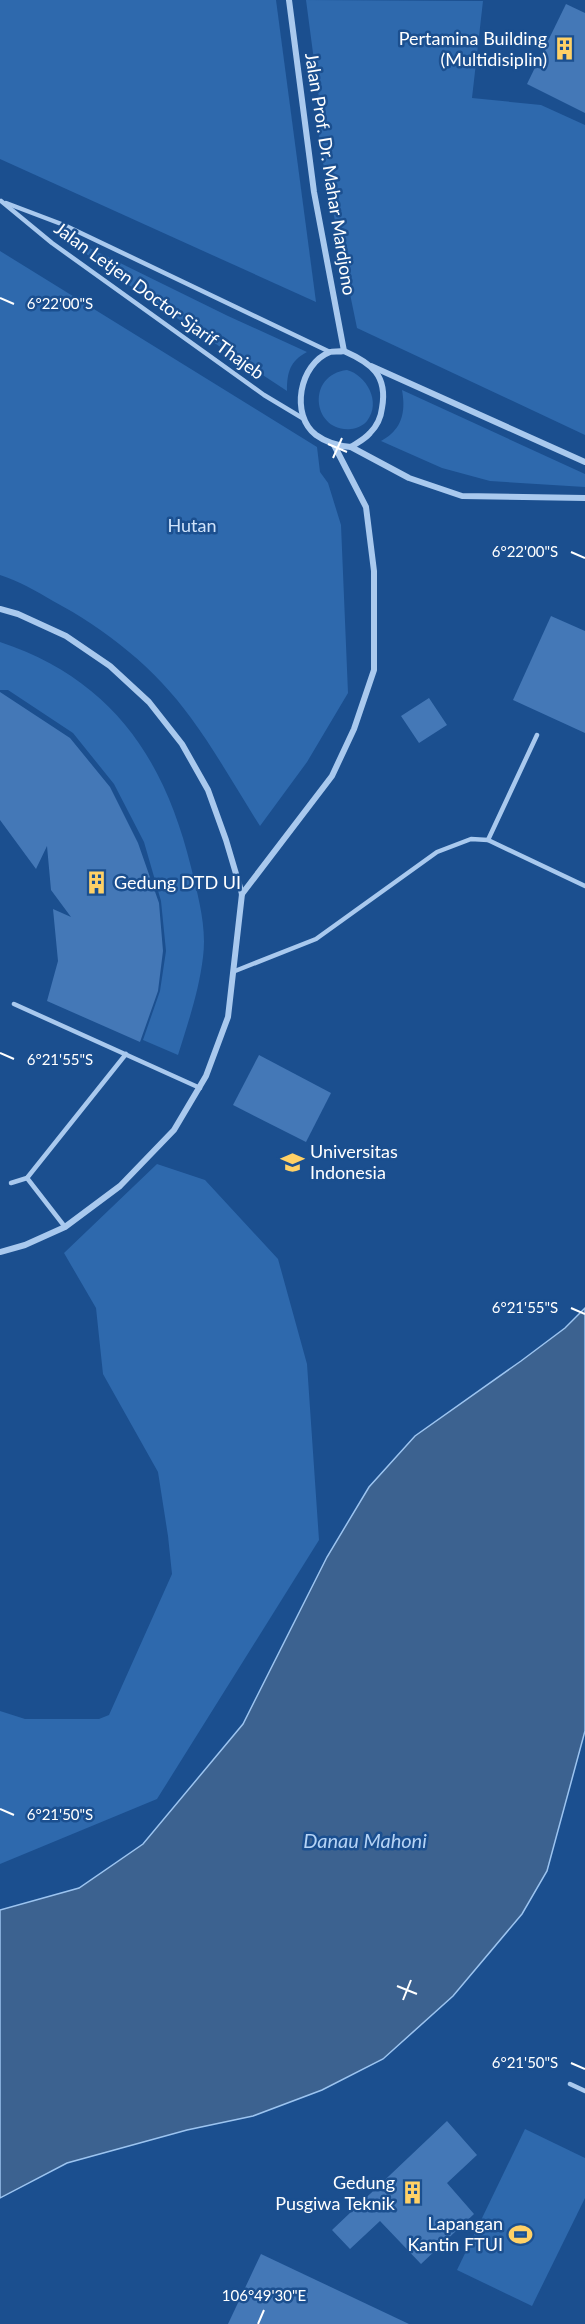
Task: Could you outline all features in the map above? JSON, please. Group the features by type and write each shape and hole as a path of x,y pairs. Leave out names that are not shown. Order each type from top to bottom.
{"street":[{"name":"Jalan Prof. Dr. Mahar Mardjono","path":"289,0 314,192 344,351"},
{"path":"585,462 370,366 344,351 330,352 317,361 308,372 301,391 304,419 315,434 334,445 351,447 409,478 462,496 585,498"},
{"path":"351,447 370,434 381,417 384,397 383,383 370,366"},
{"path":"242,894 332,776 354,729 374,670 374,571 366,507 334,445"},
{"path":"0,609 18,614 66,636 111,666 149,702 182,744 208,790 242,894 228,1017 206,1076 174,1130 120,1186 65,1227 25,1245 0,1252"}],"lane":[{"name":"Jalan Letjen Doctor Sjarif Thajeb","path":"0,201 64,225 330,352"},
{"name":"Jalan Letjen Doctor Sjarif Thajeb","path":"0,201 52,243 264,395 304,419"},
{"path":"488,840 537,735"},
{"path":"235,971 316,939 437,852 471,839 488,840 585,886"},
{"path":"14,1004 200,1088"},
{"path":"11,1183 27,1178 126,1054"},
{"path":"27,1178 65,1227"},
{"path":"570,2084 585,2091"}],"green space":[{"path":"0,0 276,0 316,302 0,159"},
{"path":"306,0 483,1 472,98 541,105 585,125 585,435 357,328 319,143 320,106"},
{"path":"55,231 307,352 293,363 287,391 148,299"},
{"name":"Hutan","path":"0,251 317,447 320,472 328,483 341,525 348,693 307,762 260,826 191,718 146,667 111,637 73,612 14,580 0,575"},
{"path":"347,370 366,383 373,406 366,422 351,429 338,428 328,422 319,403 320,392 325,382 334,374"},
{"path":"402,390 585,474 585,487 490,481 442,468 381,441 394,431 401,420"},
{"path":"0,642 39,658 73,677 102,700 127,727 148,757 165,791 180,827 191,867 204,934 199,982 178,1055 143,1040 160,991 166,951 161,901 144,842 114,784 73,733 8,690 0,690"},
{"path":"157,1164 205,1180 278,1259 307,1364 319,1540 157,1799 0,1864 0,1711 25,1719 99,1719 109,1715 172,1574 158,1472 103,1374 96,1308 64,1253"},
{"name":"Lapangan Kantin FTUI","path":"525,2129 585,2158 585,2198 532,2306 457,2270"}],"water":[{"name":"Danau Mahoni","path":"585,1308 585,1731 547,1871 522,1914 453,1996 383,2059 322,2090 253,2116 187,2130 67,2163 0,2198 0,1910 79,1888 143,1844 243,1724 327,1557 369,1487 415,1436 565,1328"}],"building":[{"name":"Pertamina Building (Multidisiplin)","path":"566,4 585,13 585,113 527,84"},
{"path":"551,616 585,631 585,733 513,700"},
{"name":"Gedung DTD UI","path":"0,692 70,738 110,787 138,843 159,903 163,951 158,991 140,1042 47,1001 58,961 53,909 71,917 51,890 47,846 36,869 0,820"},
{"path":"429,698 447,725 419,743 401,716"},
{"path":"259,1055 331,1093 306,1142 233,1105"},
{"name":"Gedung Pusgiwa Teknik","path":"447,2121 477,2155 447,2183 474,2214 421,2264 380,2221 350,2249 332,2230"},
{"path":"261,2254 409,2324 228,2324"}],"place":[{"name":"Pertamina Building (Multidisiplin)","path":"565,49"},
{"name":"Gedung DTD UI","path":"96,883"},
{"name":"Universitas Indonesia","path":"292,1162"},
{"name":"Gedung Pusgiwa Teknik","path":"413,2193"},
{"name":"Lapangan Kantin FTUI","path":"521,2234"}]}
